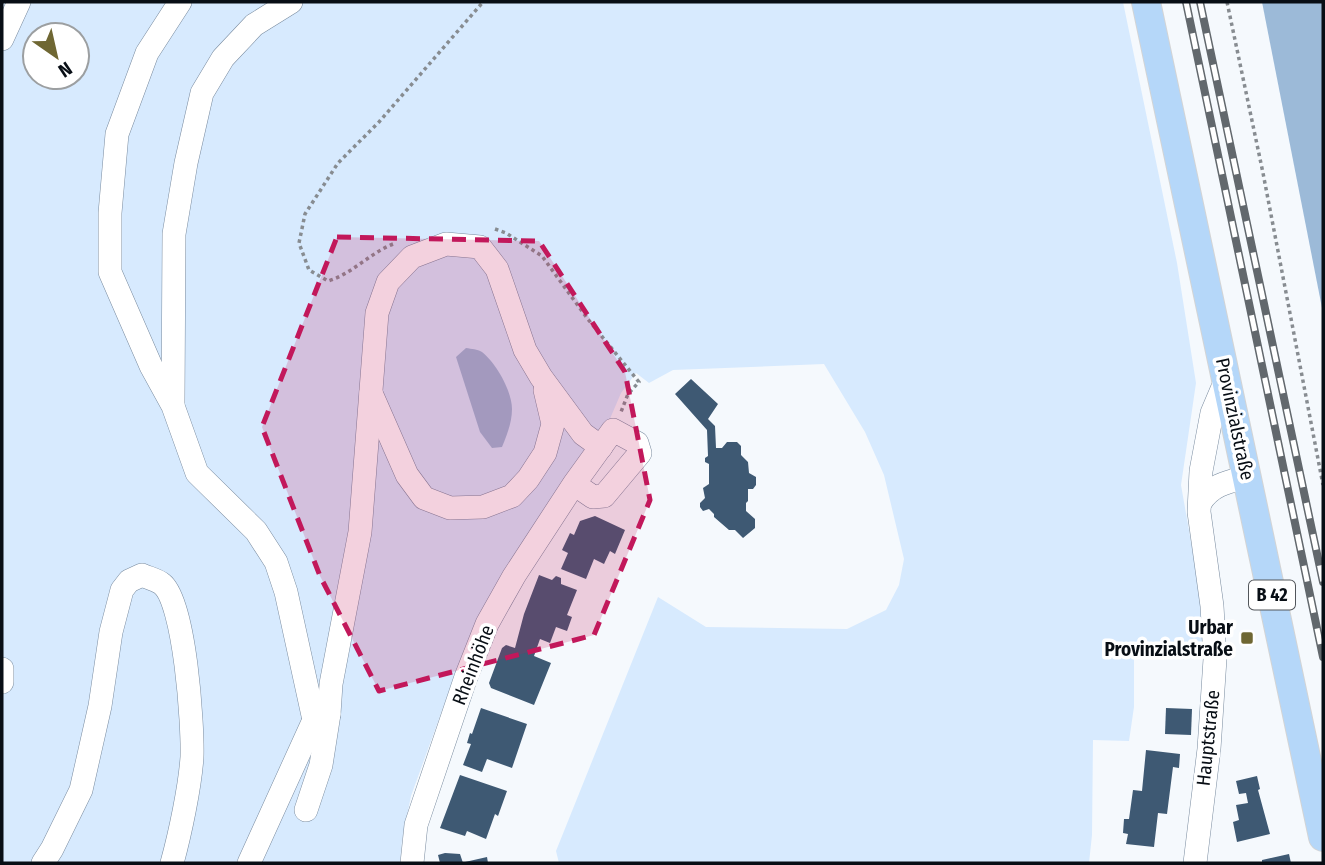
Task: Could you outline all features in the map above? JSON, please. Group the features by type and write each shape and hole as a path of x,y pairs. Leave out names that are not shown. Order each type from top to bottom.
{"main road":[{"name":"Provinzialstraße","path":"1146,2 1323,837"}],"street":[{"path":"2,39 19,2"},
{"path":"180,2 147,53 117,134 110,213 110,272 151,366 173,406 197,473 256,531 276,562 321,717 321,765 306,810"},
{"path":"173,406 174,234 202,93 223,58 254,25 291,2"},
{"path":"249,863 321,717 331,684 360,532 377,313 388,282 412,257 446,244 480,247 497,269 525,350 541,377 583,434 638,443 640,453 604,496 593,497 574,484"},
{"path":"370,392 407,475 424,498 450,508 483,507 512,496 545,453 553,424 541,377"},
{"name":"Hauptstraße","path":"1195,863 1209,749 1215,659 1212,606 1200,525 1200,503 1206,440 1212,413 1226,380"},
{"name":"Rheinhöhe","path":"412,863 416,825 466,677 487,624 514,576 607,438"},
{"path":"1200,503 1204,496 1218,485 1247,477"},
{"path":"43,863 81,790 100,706 111,632 122,590 129,581 142,575 163,584 171,598 176,613 189,694 192,758 172,863"},
{"path":"2,669 2,682"}],"path":[{"path":"299,243 305,214 338,163 379,122 483,2"},
{"path":"1227,2 1323,485"}],"highlighted area":[{"path":"337,237 539,241 625,372 650,500 594,635 379,691 320,576 262,427"}],"shaded area":[{"path":"2,2 1123,2 1177,263 1196,383 1181,485 1203,610 1205,656 1187,657 1183,651 1134,655 1134,707 1129,741 1093,740 1089,863 559,863 556,851 658,597 706,627 847,629 886,610 899,585 904,559 884,475 865,432 824,364 673,370 649,383 636,373 621,393 606,428 513,560 465,647 411,796 400,863 2,863"},
{"path":"1262,2 1323,2 1323,313"},
{"path":"466,348 480,351 493,363 509,394 511,419 502,447 492,448 480,432 456,357"}],"building":[{"path":"691,379 718,404 708,419 715,426 716,448 722,448 727,442 737,442 741,446 741,455 748,462 749,473 756,477 756,485 753,489 748,489 746,503 746,511 755,519 755,528 743,538 735,530 729,530 709,509 703,511 700,507 705,498 703,488 709,484 709,464 705,462 708,456 707,430 675,394"},
{"path":"595,516 625,530 615,554 610,551 604,564 594,559 586,579 561,569 568,553 562,550 570,533 574,535 580,521"},
{"path":"539,575 552,580 556,576 561,578 561,584 577,590 567,615 572,617 567,631 556,627 550,643 540,639 534,656 551,663 534,705 491,688 489,683 502,648 506,645 515,648"},
{"path":"481,708 527,724 512,768 487,759 482,772 463,765 471,744 467,743 470,733 472,734"},
{"path":"1166,708 1192,709 1191,735 1165,734"},
{"path":"1146,750 1180,754 1179,768 1173,767 1167,814 1158,813 1154,847 1126,844 1128,834 1123,833 1124,819 1129,819 1133,790 1142,791"},
{"path":"460,775 507,791 486,839 467,831 465,836 440,828"},
{"path":"1257,776 1270,834 1237,842 1233,822 1239,820 1236,805 1248,803 1246,793 1239,794 1236,781"},
{"path":"460,854 463,863 440,863 438,855"},
{"path":"1289,854 1291,863 1262,863 1262,860"},
{"path":"487,857 488,863 465,862"}],"railway":[{"path":"1186,2 1323,657"},
{"path":"1200,2 1323,582"}],"place":[{"name":"Urbar Provinzialstraße","path":"1247,638"}]}
